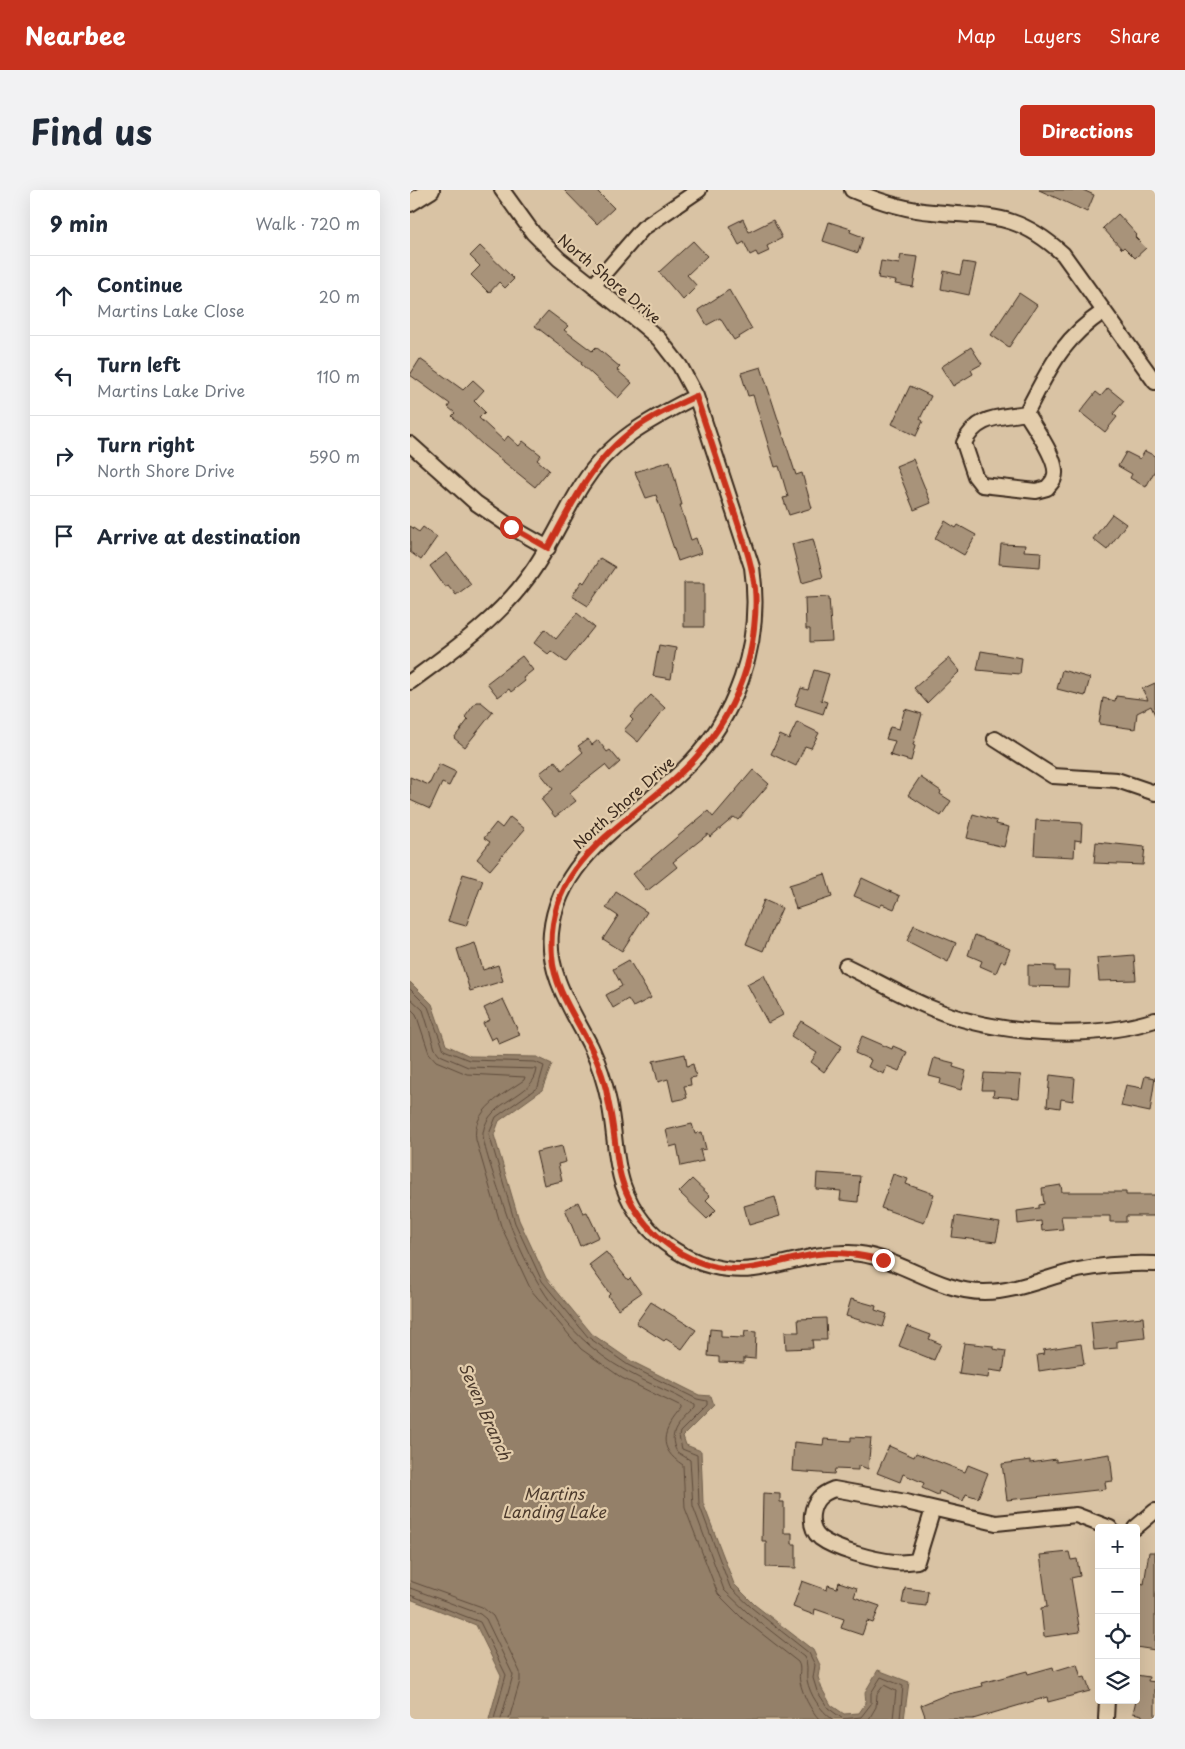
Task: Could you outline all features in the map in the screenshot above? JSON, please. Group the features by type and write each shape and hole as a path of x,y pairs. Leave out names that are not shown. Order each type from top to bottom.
{"street":[{"path":"410,203 431,190"},
{"name":"North Shore Drive","path":"502,190 533,232 559,259 640,322 659,340 680,366 696,396 752,568 756,613 750,655 728,712 702,751 681,772 590,850 573,870 558,900 551,934 552,959 558,982 593,1051 605,1083 619,1167 623,1184 632,1205 647,1226 662,1241 680,1254 718,1268 755,1269 818,1254 852,1253 883,1260 949,1288 987,1292 1011,1289 1077,1270 1111,1265 1155,1264"},
{"path":"592,286 643,228 699,190"},
{"path":"852,190 900,207 932,212 991,215 1024,225 1046,238 1063,254 1155,382"},
{"path":"1026,413 1050,454 1056,468 1054,478 1047,488 1036,491 982,485 975,476 964,443 970,430 979,422 1026,413 1067,342 1083,326 1104,311"},
{"path":"410,682 478,630 506,604 548,548 581,486 609,451 644,422 696,396"},
{"path":"410,444 476,503 511,527 548,548"},
{"path":"995,739 1053,776 1116,780 1155,793"},
{"path":"846,966 932,1008 966,1020 999,1027 1068,1033 1100,1032 1132,1027 1155,1020"},
{"path":"933,1509 917,1561 895,1562 837,1547 819,1538 811,1521 817,1499 824,1493 834,1489 906,1502 996,1523 1076,1515 1100,1524"},
{"path":"1139,1524 1155,1511"},
{"path":"1106,1719 1107,1704"}],"water":[{"name":"Martins Landing Lake","path":"410,982 432,1004 446,1045 470,1056 537,1057 552,1064 542,1090 499,1121 494,1135 519,1220 546,1278 592,1334 631,1361 699,1395 711,1396 714,1405 683,1436 686,1445 701,1451 703,1503 734,1584 755,1605 813,1650 820,1665 818,1677 831,1705 844,1714 859,1713 866,1703 865,1692 878,1670 909,1682 904,1719 489,1719 501,1676 476,1625 410,1599"}],"building":[{"path":"564,190 596,190 614,208 597,224"},
{"path":"1039,190 1083,190 1094,195 1087,212"},
{"path":"1118,214 1146,248 1135,258 1124,247 1122,249 1103,228"},
{"path":"743,219 749,232 773,220 782,238 767,246 769,251 758,256 756,252 750,255 744,242 739,245 729,226"},
{"path":"829,222 851,229 850,232 863,237 858,253 823,241"},
{"path":"693,241 707,256 687,275 697,286 683,300 659,272"},
{"path":"480,246 514,279 505,288 499,282 489,293 471,275 480,266 470,256"},
{"path":"901,255 918,257 913,287 895,284 896,281 878,278 881,261 899,264"},
{"path":"963,262 976,264 969,295 941,289 944,271 960,275"},
{"path":"729,290 752,329 734,340 720,318 707,325 698,310"},
{"path":"1019,293 1037,305 1009,347 991,335"},
{"path":"548,311 568,326 564,330 592,351 596,347 620,367 617,370 632,383 618,398 581,364 582,362 535,326"},
{"path":"971,347 982,364 971,370 973,374 953,386 941,367"},
{"path":"420,359 463,390 473,380 484,390 474,401 485,412 479,418 504,441 508,436 519,446 523,441 541,455 537,460 549,470 535,487 484,446 452,416 455,413 448,407 450,404 410,375"},
{"path":"761,367 796,475 802,473 812,508 789,515 783,498 788,497 779,466 775,467 753,395 748,396 741,373"},
{"path":"910,386 931,396 920,419 923,421 916,436 892,424"},
{"path":"1108,388 1124,401 1113,414 1117,417 1105,432 1080,412 1096,392 1101,396"},
{"path":"1145,451 1155,456 1155,470 1146,487 1130,478 1132,474 1118,466 1126,452 1140,459"},
{"path":"913,459 931,503 914,510 896,466"},
{"path":"670,461 682,505 680,505 691,540 696,538 701,553 678,561 656,495 646,498 635,472"},
{"path":"1112,514 1126,524 1107,550 1093,539"},
{"path":"945,521 956,528 958,525 976,535 964,555 935,538"},
{"path":"410,526 419,532 423,527 437,537 421,560 410,552"},
{"path":"813,539 823,577 802,583 792,544"},
{"path":"1001,544 1025,545 1024,551 1041,552 1040,567 999,564"},
{"path":"447,553 471,584 456,595 448,585 445,587 430,566"},
{"path":"600,558 615,567 588,606 572,596 582,581 584,583"},
{"path":"684,583 704,583 704,627 684,627"},
{"path":"829,597 832,641 810,642 810,629 806,629 805,598"},
{"path":"577,613 594,627 566,662 551,651 548,654 534,643 545,629 556,639"},
{"path":"659,645 676,648 671,679 653,676"},
{"path":"981,651 1022,658 1020,674 977,670"},
{"path":"522,656 533,670 523,678 525,681 511,692 509,689 498,697 487,683"},
{"path":"949,658 960,671 927,703 914,688"},
{"path":"814,670 829,674 821,700 827,702 823,714 795,705 801,688 808,690"},
{"path":"1062,670 1090,678 1085,696 1057,689"},
{"path":"1155,683 1155,715 1151,706 1137,713 1135,729 1099,724 1103,698 1115,701 1116,696 1148,700 1142,689"},
{"path":"651,695 665,708 638,742 624,730 633,720 630,717"},
{"path":"476,702 481,702 493,712 465,747 454,738 468,720 465,717"},
{"path":"905,709 922,714 913,745 915,746 911,761 890,755 895,741 886,739 890,727 899,729"},
{"path":"797,722 819,733 811,748 805,746 796,766 771,754 780,735 789,739"},
{"path":"588,739 592,745 598,740 607,752 610,750 620,762 610,771 605,765 569,793 576,801 555,817 541,799 553,789 540,773 555,761 562,770 583,752 578,746"},
{"path":"439,764 456,772 449,786 442,783 430,809 410,800 410,777 429,785"},
{"path":"753,770 769,784 738,820 734,817 710,837 708,834 673,862 677,867 647,891 633,874 708,811 713,817"},
{"path":"920,777 941,791 940,794 951,801 941,816 908,795"},
{"path":"973,814 997,821 996,824 1009,827 1004,847 967,838"},
{"path":"510,817 525,829 490,870 477,859 490,842 484,838 496,823 502,828"},
{"path":"1036,820 1082,823 1081,841 1075,840 1074,857 1034,855"},
{"path":"1096,842 1145,847 1143,865 1094,863"},
{"path":"463,874 483,880 466,926 448,921"},
{"path":"825,874 832,897 796,909 789,885"},
{"path":"862,878 900,896 894,909 882,904 880,907 854,896"},
{"path":"616,892 647,912 622,951 603,939 618,916 606,908"},
{"path":"764,900 782,908 763,951 746,944"},
{"path":"914,925 956,943 948,962 907,941"},
{"path":"975,935 1010,949 1005,962 1001,961 996,973 980,966 982,961 968,955"},
{"path":"475,943 483,970 498,965 503,981 470,991 457,949"},
{"path":"1134,955 1136,980 1099,981 1097,958"},
{"path":"629,960 651,998 633,1007 628,999 613,1008 606,995 622,986 613,969"},
{"path":"1028,965 1055,966 1055,971 1069,971 1068,987 1028,986"},
{"path":"764,975 783,1015 768,1023 747,984"},
{"path":"503,999 520,1035 499,1044 496,1037 491,1040 483,1023 490,1020 484,1008"},
{"path":"801,1021 842,1046 824,1072 811,1062 817,1053 791,1036"},
{"path":"862,1036 892,1049 893,1046 907,1052 899,1071 887,1066 884,1074 868,1067 871,1060 855,1053"},
{"path":"685,1054 687,1066 693,1064 696,1077 690,1078 691,1085 684,1086 687,1098 673,1101 668,1079 658,1082 653,1061"},
{"path":"934,1058 954,1063 953,1067 966,1071 961,1090 940,1084 941,1079 929,1076"},
{"path":"984,1073 1021,1075 1019,1098 993,1096 994,1090 982,1090"},
{"path":"1050,1075 1075,1078 1073,1101 1061,1099 1060,1108 1047,1106"},
{"path":"1145,1076 1155,1078 1150,1112 1121,1106 1126,1085 1142,1088"},
{"path":"692,1124 695,1134 702,1132 706,1149 700,1150 703,1161 681,1166 677,1145 670,1147 666,1130"},
{"path":"562,1146 566,1162 558,1164 562,1181 544,1185 536,1152"},
{"path":"817,1173 860,1176 858,1202 840,1200 841,1191 816,1189"},
{"path":"893,1174 908,1179 906,1184 934,1194 924,1223 881,1208"},
{"path":"692,1179 710,1196 706,1200 716,1210 707,1219 679,1192"},
{"path":"1061,1185 1062,1192 1126,1192 1126,1195 1155,1195 1155,1216 1126,1216 1126,1222 1110,1222 1110,1216 1061,1216 1063,1229 1042,1231 1041,1221 1018,1224 1017,1211 1039,1208 1039,1205 1044,1204 1042,1188"},
{"path":"775,1197 780,1216 749,1225 744,1206"},
{"path":"578,1202 583,1213 587,1212 599,1237 580,1246 565,1209"},
{"path":"955,1216 1000,1223 996,1242 952,1237"},
{"path":"606,1252 641,1293 618,1309 608,1296 610,1294 589,1265"},
{"path":"851,1299 876,1306 875,1310 887,1314 883,1327 846,1316"},
{"path":"651,1302 696,1330 682,1349 666,1339 664,1341 636,1323"},
{"path":"1143,1317 1145,1338 1117,1341 1117,1348 1094,1350 1091,1322"},
{"path":"826,1318 827,1340 812,1340 813,1348 786,1349 785,1332 799,1332 798,1319"},
{"path":"907,1326 931,1335 929,1339 941,1344 934,1360 899,1346"},
{"path":"710,1329 721,1330 721,1337 744,1338 745,1331 756,1332 755,1359 744,1358 744,1363 719,1362 719,1357 708,1356"},
{"path":"964,1343 993,1346 993,1349 1006,1351 1003,1372 989,1370 988,1378 959,1374"},
{"path":"1081,1344 1084,1364 1039,1371 1037,1355 1044,1354 1043,1350"},
{"path":"851,1437 871,1438 868,1469 858,1465 858,1470 835,1469 834,1474 792,1471 794,1442 823,1445 824,1439 851,1441"},
{"path":"889,1446 914,1457 916,1453 965,1472 968,1465 988,1473 978,1498 966,1494 963,1501 939,1491 938,1495 922,1488 924,1483 903,1474 900,1482 877,1473"},
{"path":"1110,1454 1113,1481 1105,1482 1106,1489 1007,1500 1002,1464 1030,1460 1030,1463 1056,1459 1056,1462"},
{"path":"763,1493 780,1494 780,1502 784,1502 784,1533 792,1533 792,1544 796,1544 796,1568 766,1567 766,1541 762,1541"},
{"path":"1069,1552 1071,1560 1077,1559 1080,1576 1071,1578 1080,1632 1044,1637 1041,1608 1047,1607 1040,1555"},
{"path":"1149,1552 1155,1552 1155,1650 1140,1648 1140,1583 1144,1584"},
{"path":"802,1581 827,1590 828,1585 837,1588 839,1582 857,1588 854,1597 880,1606 873,1623 867,1621 862,1635 841,1628 844,1619 815,1609 814,1615 793,1607"},
{"path":"905,1588 928,1591 926,1606 902,1603"},
{"path":"1077,1664 1081,1678 1085,1677 1090,1691 1048,1702 1047,1697 973,1719 926,1719 921,1705 948,1694 983,1686 982,1683 1027,1671 1028,1674 1053,1667 1054,1671"},
{"path":"1140,1676 1149,1677 1148,1681 1155,1682 1155,1719 1142,1719 1142,1715 1133,1713 1135,1704 1140,1704"}],"route":[{"path":"511,527 548,548 581,486 609,451 644,422 696,396 752,568 756,613 750,655 728,712 702,751 681,772 590,850 573,870 558,900 551,934 552,959 558,982 593,1051 605,1083 623,1184 632,1205 647,1226 662,1241 680,1254 700,1263 718,1268 738,1270 755,1269 818,1254 852,1253 883,1260"}],"water label":[{"name":"Seven Branch","path":"486,1411"}]}
